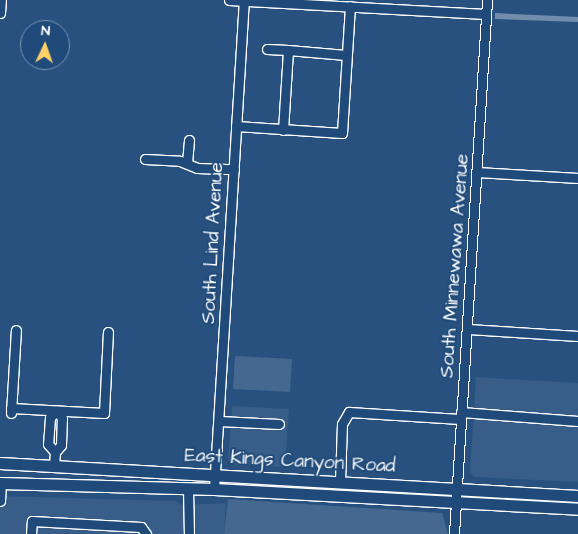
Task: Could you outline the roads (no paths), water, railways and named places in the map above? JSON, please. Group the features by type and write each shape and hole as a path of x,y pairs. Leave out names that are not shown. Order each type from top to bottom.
{"main road":[{"name":"East Kings Canyon Road","path":"0,463 578,496"},
{"name":"East Kings Canyon Road","path":"1,483 214,489 578,509"}],"street":[{"path":"0,13 1,0"},
{"path":"229,0 486,14"},
{"name":"South Lind Avenue","path":"214,489 244,0"},
{"name":"South Minnewawa Avenue","path":"454,534 468,330 486,0"},
{"path":"236,126 342,133 350,6"},
{"path":"266,49 346,56"},
{"path":"283,130 288,50"},
{"path":"187,163 189,140"},
{"path":"144,159 187,163 197,168 234,169"},
{"path":"477,172 578,178"},
{"path":"16,330 11,411 104,413 108,332"},
{"path":"468,330 578,336"},
{"path":"54,466 55,452 61,445 62,418 57,411"},
{"path":"55,452 48,444 50,417 57,411"},
{"path":"340,481 342,424 349,412 578,421"},
{"path":"219,421 279,424"},
{"path":"0,501 1,483"},
{"path":"188,488 189,534"},
{"path":"31,534 32,521 141,527 146,534"}]}
